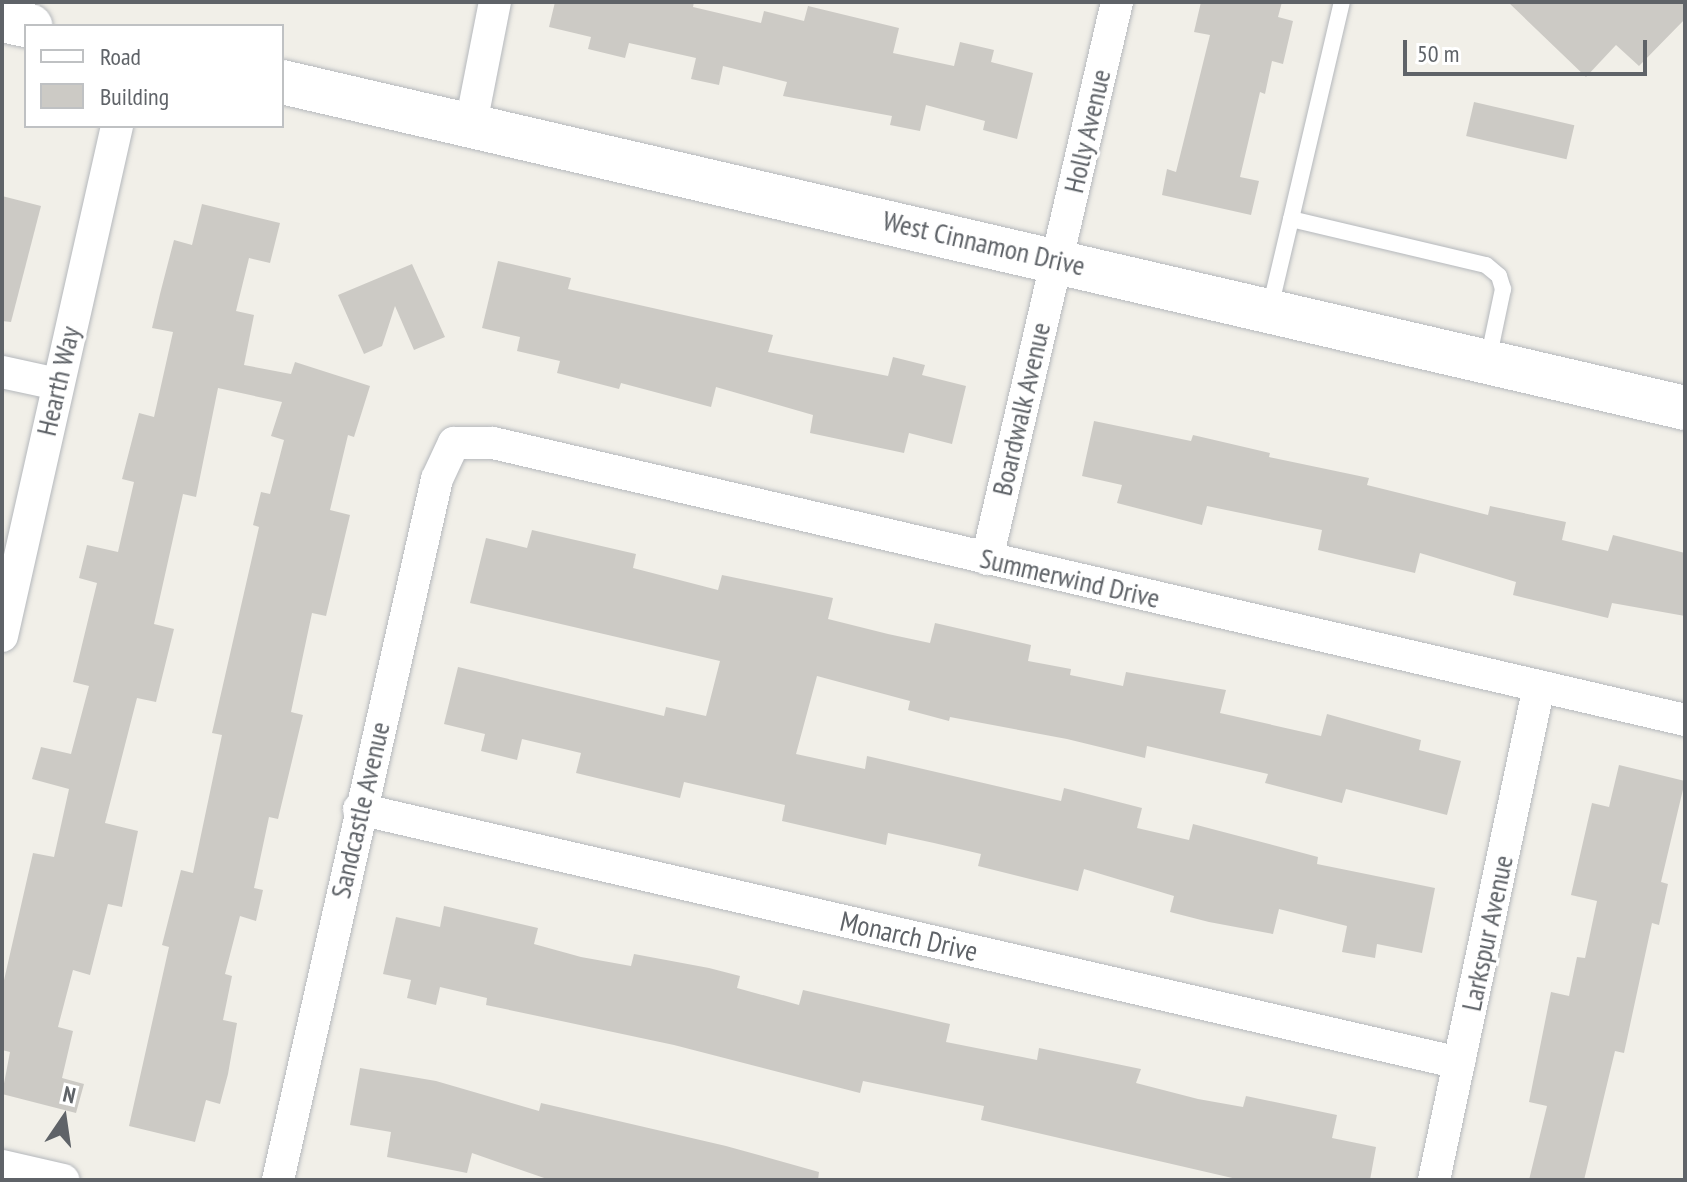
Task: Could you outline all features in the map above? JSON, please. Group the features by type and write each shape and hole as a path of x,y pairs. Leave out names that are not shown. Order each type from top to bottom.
{"main road":[{"path":"2,20 24,25"},
{"name":"West Cinnamon Drive","path":"284,82 1270,308 1685,408"}],"street":[{"path":"471,124 495,2"},
{"name":"Holly Avenue","path":"1056,259 1117,2"},
{"name":"Hearth Way","path":"2,636 117,128"},
{"name":"Boardwalk Avenue","path":"987,559 1056,259"},
{"path":"2,372 57,384"},
{"name":"Summerwind Drive","path":"454,443 493,443 1685,720"},
{"name":"Sandcastle Avenue","path":"278,1180 359,809 437,479 454,443"},
{"name":"Larkspur Avenue","path":"1434,1180 1539,686"},
{"name":"Monarch Drive","path":"359,809 1459,1063"},
{"path":"2,1166 63,1180"}],"lane":[{"path":"1270,308 1342,2"},
{"path":"1291,219 1486,265 1499,276 1503,289 1488,361"}],"building":[{"path":"555,2 694,2 693,7 761,23 764,11 804,21 808,6 899,28 893,53 954,66 960,42 994,50 991,62 1033,73 1017,139 983,130 985,121 926,105 920,131 890,125 892,116 783,96 787,82 723,66 719,85 691,79 696,58 629,43 625,58 588,49 591,37 549,27"},
{"path":"1201,2 1282,2 1278,17 1293,21 1283,64 1272,61 1265,94 1260,92 1240,177 1259,181 1251,215 1162,195 1167,169 1176,172 1210,35 1194,32"},
{"path":"1508,2 1685,2 1685,19 1639,66 1616,45 1586,77"},
{"path":"1474,102 1574,125 1566,159 1466,136"},
{"path":"2,196 41,206 11,322 2,321"},
{"path":"202,204 280,223 270,263 249,258 236,311 254,315 244,365 291,374 295,362 370,386 354,437 348,435 330,510 350,515 326,616 312,613 291,712 303,715 278,819 269,817 254,888 263,890 256,921 240,916 225,974 232,976 223,1020 237,1023 228,1074 220,1104 206,1100 195,1142 129,1126 169,947 162,945 181,870 193,873 222,735 212,733 259,527 253,525 261,492 270,494 284,440 271,436 282,402 218,388 196,497 183,494 154,624 174,629 156,702 137,698 105,823 138,831 122,907 108,904 90,975 73,970 58,1027 73,1031 62,1078 84,1084 76,1113 2,1094 10,1052 2,1050 2,989 33,853 54,857 69,789 32,779 41,747 71,754 89,686 73,682 97,583 79,578 87,545 118,552 134,482 122,479 139,413 154,417 173,332 152,328 160,294 174,240 192,245"},
{"path":"498,261 571,278 568,289 773,335 768,352 888,376 893,357 925,365 922,375 966,386 952,444 909,433 904,453 810,433 813,415 716,387 711,407 621,383 619,389 557,373 560,361 517,351 520,337 482,328"},
{"path":"412,264 445,337 414,350 395,306 382,346 364,354 338,295"},
{"path":"1094,421 1191,441 1193,435 1270,453 1269,457 1369,478 1367,485 1488,515 1490,506 1566,522 1562,540 1608,551 1613,535 1685,553 1685,616 1612,603 1608,618 1513,595 1516,582 1420,553 1415,573 1318,550 1322,530 1207,506 1202,525 1117,503 1122,485 1082,476"},
{"path":"532,530 636,554 633,568 718,590 722,575 833,598 828,619 888,634 930,643 935,623 1031,645 1028,661 1071,669 1070,675 1123,686 1126,672 1226,690 1220,713 1321,736 1327,714 1421,740 1419,750 1461,761 1447,815 1346,789 1342,803 1265,783 1268,774 1147,746 1145,758 1067,739 950,717 949,721 908,710 910,701 817,676 796,754 865,769 867,756 1061,801 1064,788 1142,808 1137,828 1189,840 1193,824 1318,857 1317,864 1435,888 1422,953 1377,944 1375,958 1342,952 1347,926 1279,909 1273,934 1209,922 1170,912 1174,896 1084,869 1078,891 978,866 981,854 888,833 886,845 782,821 785,805 684,782 680,798 576,773 581,753 522,739 517,760 481,751 485,734 444,724 458,667 664,716 666,707 706,716 720,661 470,603 486,538 527,548"},
{"path":"1619,765 1685,781 1661,882 1668,884 1659,925 1652,923 1624,1053 1615,1051 1584,1180 1529,1180 1547,1106 1529,1102 1551,992 1569,996 1577,957 1585,958 1597,901 1571,895 1592,803 1609,807"},
{"path":"444,906 538,928 534,944 581,957 631,966 634,954 709,968 740,976 737,988 799,1005 803,990 950,1024 946,1042 1037,1060 1039,1048 1141,1069 1136,1083 1198,1099 1243,1107 1246,1096 1337,1115 1332,1138 1376,1147 1370,1180 1241,1180 981,1120 984,1106 863,1081 860,1093 674,1045 486,1005 487,998 440,987 436,1005 407,998 411,980 383,974 396,917 440,927"},
{"path":"360,1068 436,1081 539,1111 541,1103 726,1146 819,1172 818,1180 550,1180 472,1153 467,1173 387,1157 391,1132 350,1125"}]}
